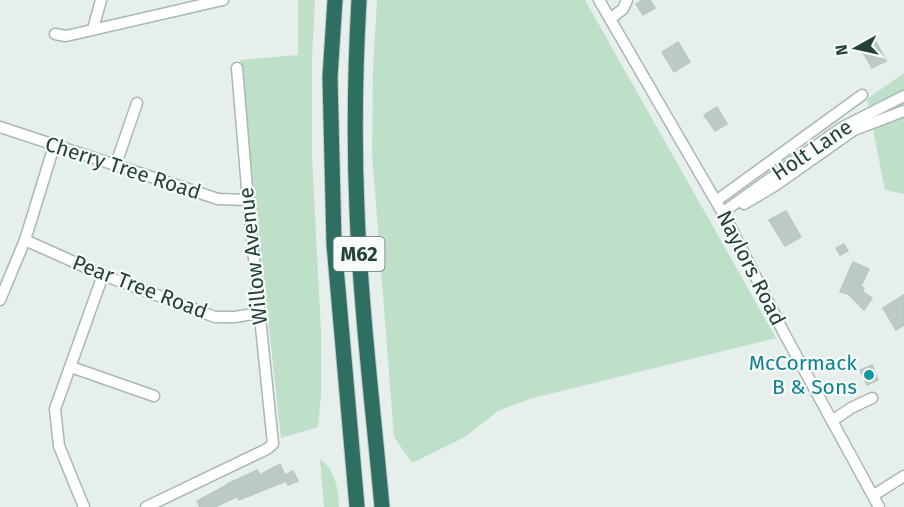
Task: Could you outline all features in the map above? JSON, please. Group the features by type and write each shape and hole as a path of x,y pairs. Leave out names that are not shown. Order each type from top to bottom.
{"highway":[{"name":"M62","path":"334,0 330,77 334,244 357,507"},
{"name":"M62","path":"359,0 355,139 357,210 361,286 382,507"}],"street":[{"path":"93,29 101,0"},
{"path":"55,34 66,36 223,0"},
{"name":"Naylors Road","path":"599,0 723,212 784,333 879,507"},
{"path":"610,19 623,9 627,0"},
{"name":"Willow Avenue","path":"146,507 267,449 273,444 258,313 237,68"},
{"path":"716,201 862,95"},
{"name":"Holt Lane","path":"723,212 841,128 904,96"},
{"path":"116,164 137,103"},
{"name":"Holt Lane","path":"723,212 735,209 776,185 854,130 904,111"},
{"name":"Cherry Tree Road","path":"0,127 218,199 248,200"},
{"path":"0,300 25,240 54,146"},
{"name":"Pear Tree Road","path":"25,240 103,275 215,317 235,317 258,313"},
{"path":"84,507 59,446 55,409 103,275"},
{"path":"71,367 154,396"},
{"path":"832,421 872,398"},
{"path":"874,495 904,476"}],"green space":[{"path":"298,0 315,0 312,57 312,156 321,331 321,395 318,427 281,438 240,60 298,55"},
{"path":"377,0 585,0 776,338 529,399 498,411 465,437 412,463 394,437 372,153"},
{"path":"904,73 904,194 885,190 867,99"},
{"path":"320,459 333,475 339,507 324,507"}],"building":[{"path":"642,0 650,0 655,8 643,15 636,4"},
{"path":"873,36 886,61 872,68 858,44"},
{"path":"678,42 690,62 674,72 662,52"},
{"path":"717,107 727,124 715,131 704,115"},
{"path":"786,211 801,237 785,246 769,220"},
{"path":"844,244 848,251 840,255 836,248"},
{"path":"853,262 869,269 861,286 864,288 862,291 872,298 864,310 848,294 840,292"},
{"path":"904,295 904,325 896,330 883,308"},
{"name":"McCormack B & Sons","path":"872,365 878,380 867,385 860,370"},
{"path":"280,464 285,475 293,471 298,481 288,485 286,481 239,500 238,497 234,498 215,507 200,507 197,501 257,470 260,475"}],"place":[{"name":"McCormack B & Sons","path":"869,375"}]}
